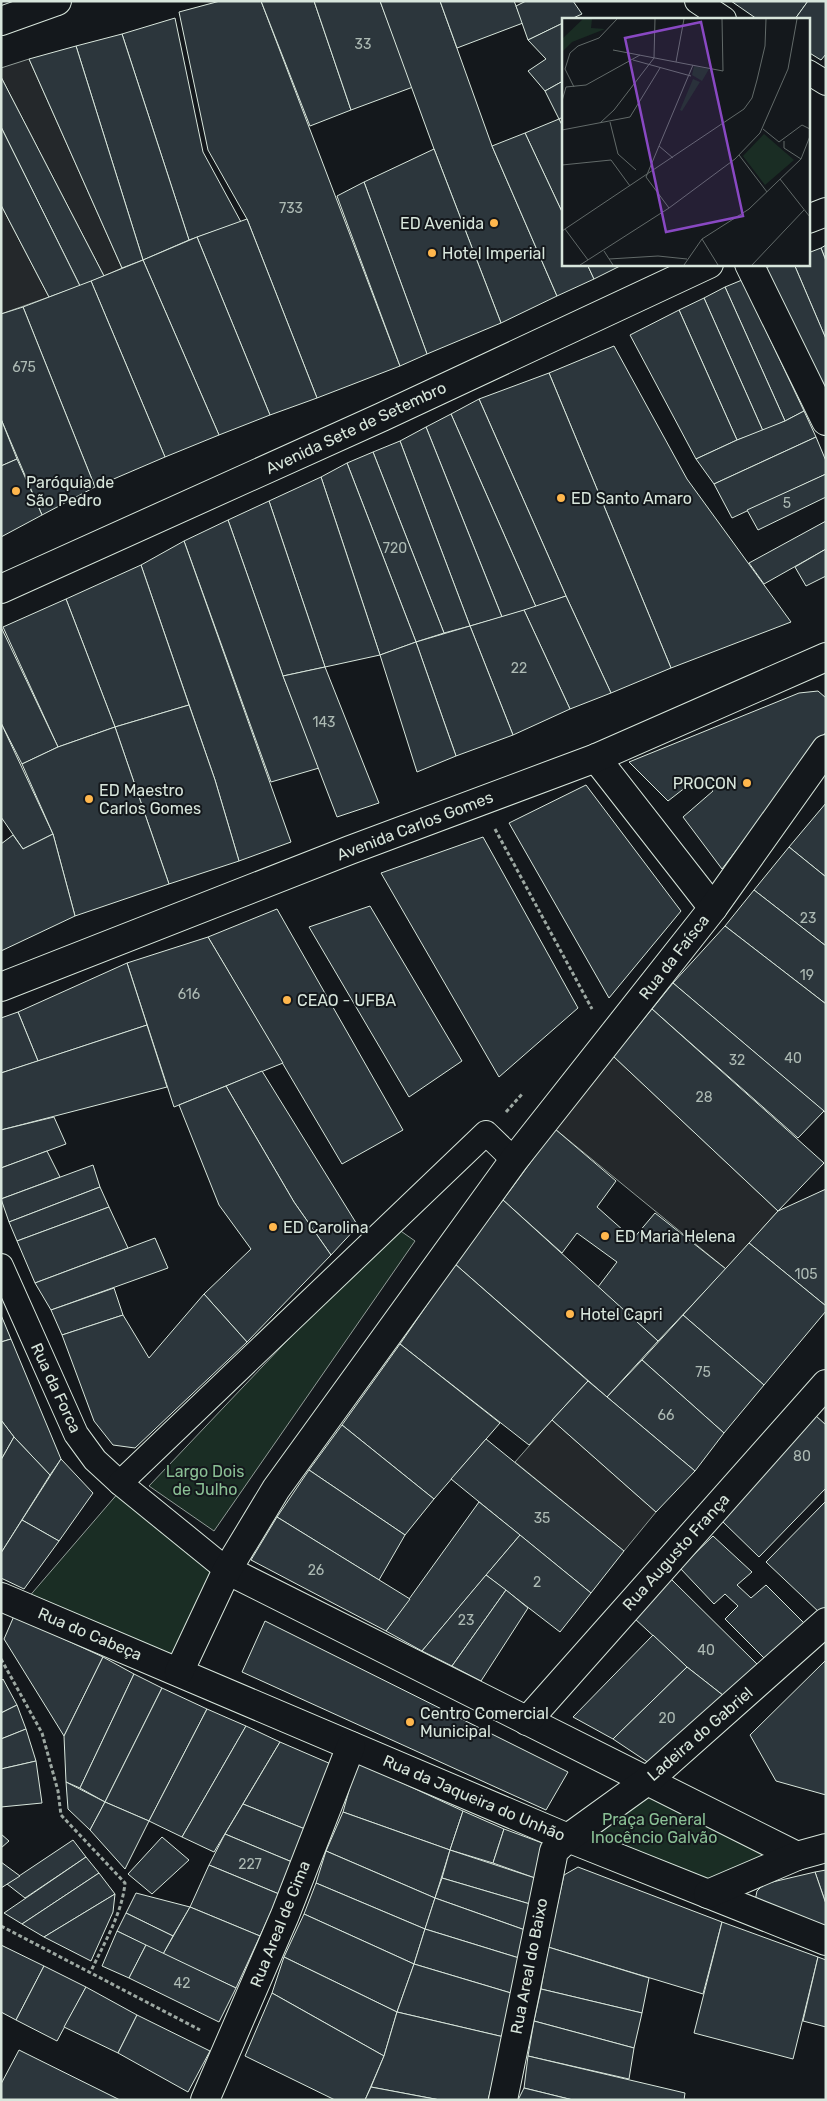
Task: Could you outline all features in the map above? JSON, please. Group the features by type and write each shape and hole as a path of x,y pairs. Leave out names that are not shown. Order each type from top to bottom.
{"street":[{"path":"1,22 57,1"},
{"path":"697,1 722,18"},
{"path":"810,73 826,83"},
{"path":"810,218 826,212"},
{"name":"Avenida Sete de Setembro","path":"1,589 382,417 707,265"},
{"path":"749,265 826,421"},
{"name":"Avenida Carlos Gomes","path":"1,987 350,850 596,758 826,657"},
{"name":"Rua da Faísca","path":"514,1160 713,908 826,749"},
{"path":"596,758 713,908"},
{"path":"120,1483 486,1133 514,1160 276,1489 227,1570 179,1672"},
{"name":"Rua da Forca","path":"1,1266 76,1434 95,1460 120,1483 227,1570"},
{"name":"Rua Augusto França","path":"527,1721 826,1384"},
{"path":"227,1570 797,1856"},
{"name":"Rua do Cabeça","path":"1,1596 179,1672"},
{"name":"Ladeira do Gabriel","path":"568,1838 647,1781 826,1622"},
{"name":"Rua da Jaqueira do Unhão","path":"179,1672 568,1838 826,1941"},
{"name":"Rua Areal de Cima","path":"205,2100 285,1915 351,1746"},
{"name":"Rua Areal do Baixo","path":"502,2100 550,1860 554,1851 568,1838"},
{"path":"708,1894 797,1856 826,1848"}],"path":[{"path":"480,801 587,999"},
{"path":"1,1659 42,1733 50,1768 58,1791 61,1814 125,1883 124,1897 118,1916 91,1972"},
{"path":"1,1926 229,2045"}],"green space":[{"name":"Largo Dois de Julho","path":"395,1227 415,1241 214,1531 149,1486"},
{"name":"Largo Dois de Julho","path":"119,1492 218,1574 174,1663 27,1599"},
{"name":"Praça General Inocêncio Galvão","path":"652,1791 775,1856 709,1885 585,1836"}],"shaded area":[{"path":"29,59 122,268 104,276 1,77 1,68"},
{"path":"1,205 49,297 1,314"},
{"path":"613,1056 778,1211 726,1269 555,1129"},
{"path":"552,1420 656,1512 624,1551 515,1462"}],"building":[{"path":"220,1 261,1 400,366 317,398 247,219 208,150 179,12"},
{"path":"261,1 314,1 351,110 310,126"},
{"path":"314,1 380,1 413,87 351,110"},
{"name":"ED Avenida","path":"380,1 440,1 492,146 557,296 501,323 434,149"},
{"path":"440,1 514,1 523,23 457,48"},
{"path":"526,1 573,1 582,14 573,18 562,18 562,23 528,40 516,6"},
{"path":"731,1 808,1 796,18 756,18"},
{"path":"808,1 826,1 826,54 821,60 810,53 810,18 796,18"},
{"path":"175,18 203,152 241,222 189,240 122,34"},
{"path":"562,23 562,82 545,91 528,71 546,59 528,40"},
{"path":"122,34 189,240 143,260 76,46"},
{"path":"76,46 143,260 122,268 29,59"},
{"path":"1,77 104,276 80,286 1,127"},
{"path":"562,82 562,118 559,119 545,91"},
{"path":"559,119 562,125 562,212 525,133"},
{"path":"1,127 80,286 49,297 1,205"},
{"path":"525,133 562,212 562,265 587,265 594,279 557,296 492,146"},
{"name":"Hotel Imperial","path":"434,149 501,323 427,354 364,182"},
{"path":"364,182 427,354 400,366 337,196"},
{"path":"247,219 317,398 270,415 197,237"},
{"path":"197,237 270,415 219,435 143,260"},
{"path":"826,245 826,261 821,248"},
{"path":"821,248 826,261 826,339 794,265 810,265 810,252"},
{"path":"143,260 219,435 165,457 91,281"},
{"path":"587,265 622,265 594,279"},
{"path":"774,265 794,265 826,339 826,398 764,268"},
{"path":"742,280 804,411 785,421 725,287"},
{"path":"91,281 165,457 95,487 23,307"},
{"path":"725,287 785,421 763,431 704,298"},
{"path":"704,298 763,431 737,440 679,310"},
{"path":"23,307 95,487 42,515 1,419 1,314"},
{"path":"679,310 737,440 696,459 630,335"},
{"path":"614,346 687,479 791,622 671,668 549,373"},
{"name":"ED Santo Amaro","path":"549,373 671,668 611,693 479,399"},
{"path":"479,399 566,596 536,607 451,414"},
{"path":"804,411 816,437 714,484 696,459 785,421"},
{"path":"451,414 536,607 502,617 426,427"},
{"path":"1,419 17,459 1,466"},
{"path":"426,427 502,617 470,626 400,441"},
{"path":"816,437 826,461 826,474 732,518 714,484"},
{"path":"400,441 470,626 444,633 373,452"},
{"path":"373,452 444,633 416,642 347,463"},
{"name":"Paróquia de São Pedro","path":"17,459 42,515 1,537 1,466"},
{"path":"347,463 416,642 380,655 321,477"},
{"path":"826,474 826,497 758,530 747,510"},
{"path":"321,477 380,655 325,667 269,501"},
{"path":"269,501 325,667 283,676 228,520"},
{"path":"228,520 283,676 319,768 271,782 184,541"},
{"path":"826,521 826,549 764,584 749,563"},
{"path":"184,541 291,842 239,861 215,780 141,565"},
{"path":"826,549 826,576 806,586 795,567"},
{"path":"141,565 189,705 115,727 66,599"},
{"path":"566,596 611,693 570,709 524,610"},
{"path":"66,599 115,727 58,747 3,627"},
{"path":"524,610 570,709 513,735 470,626"},
{"path":"470,626 513,735 456,756 416,642"},
{"path":"1,627 58,747 22,764 1,723"},
{"path":"416,642 456,756 417,772 380,655"},
{"path":"325,667 379,803 337,817 283,676"},
{"name":"PROCON","path":"818,691 826,698 826,732 722,869 683,817 713,791 700,776 668,801 629,762 799,693"},
{"path":"189,705 215,780 239,861 169,884 115,727"},
{"path":"1,723 53,834 23,849 1,817"},
{"name":"ED Maestro Carlos Gomes","path":"115,727 169,884 75,916 53,834 22,764 58,747"},
{"path":"586,785 681,911 609,998 509,823"},
{"path":"826,803 826,877 789,847"},
{"path":"53,834 75,916 1,951 1,844 13,835 23,849"},
{"path":"483,837 578,1008 499,1077 381,873"},
{"path":"789,847 826,877 826,946 754,890"},
{"path":"754,890 826,946 826,1004 725,926"},
{"path":"370,906 462,1061 409,1097 309,927"},
{"name":"CEAO - UFBA","path":"277,909 403,1130 342,1164 208,937"},
{"path":"725,926 826,1004 826,1113 673,983"},
{"path":"208,937 283,1063 174,1107 127,963"},
{"path":"127,963 147,1025 38,1061 18,1012"},
{"path":"673,983 824,1111 798,1138 652,1009"},
{"path":"652,1009 824,1163 778,1211 613,1056"},
{"path":"18,1012 38,1061 1,1073 1,1018"},
{"path":"147,1025 167,1087 1,1130 1,1073"},
{"path":"262,1071 358,1226 331,1255 294,1202 226,1086"},
{"name":"ED Carolina","path":"226,1086 294,1202 331,1255 247,1342 204,1294 251,1249 219,1205 179,1105"},
{"path":"54,1117 66,1144 1,1168 1,1130"},
{"name":"ED Maria Helena","path":"555,1129 616,1181 597,1207 633,1239 655,1213 726,1269 658,1341 598,1287 617,1262 577,1233 562,1253 503,1200"},
{"path":"47,1151 60,1177 1,1199 1,1168"},
{"path":"93,1165 100,1187 9,1222 1,1199"},
{"path":"100,1187 109,1207 17,1241 9,1222"},
{"path":"826,1189 826,1306 749,1243 778,1211"},
{"name":"Hotel Capri","path":"503,1200 658,1341 607,1397 455,1264"},
{"path":"109,1207 128,1248 35,1283 17,1241"},
{"path":"155,1238 168,1268 51,1310 35,1283"},
{"path":"749,1243 826,1306 826,1311 764,1385 683,1315"},
{"path":"455,1264 588,1381 529,1445 400,1344"},
{"path":"114,1288 123,1315 62,1335 51,1310"},
{"path":"204,1294 247,1342 135,1448 113,1445 94,1421 62,1335 123,1315 149,1358"},
{"path":"1,1315 11,1339 1,1342"},
{"path":"683,1315 764,1385 724,1433 642,1360"},
{"path":"11,1339 61,1459 50,1475 14,1437 1,1420 1,1342"},
{"path":"400,1344 500,1423 434,1499 342,1425"},
{"path":"642,1360 724,1433 695,1471 607,1397"},
{"path":"588,1381 695,1471 656,1512 552,1420"},
{"path":"815,1415 826,1425 826,1488 759,1557 722,1521"},
{"path":"1,1420 14,1437 1,1460"},
{"path":"342,1425 434,1499 405,1535 309,1470"},
{"path":"14,1437 50,1475 1,1553 1,1460"},
{"path":"486,1439 624,1551 591,1593 451,1479"},
{"path":"61,1459 93,1493 59,1541 22,1520"},
{"path":"309,1470 405,1535 379,1580 277,1517"},
{"path":"826,1501 826,1609 821,1614 766,1562"},
{"path":"479,1502 520,1535 422,1651 386,1631"},
{"path":"277,1517 410,1599 386,1631 251,1560"},
{"path":"22,1520 59,1541 24,1589 1,1578 1,1553"},
{"path":"520,1535 591,1593 560,1632 486,1575"},
{"path":"713,1536 752,1572 737,1585 751,1598 766,1585 804,1623 765,1659 725,1619 738,1606 725,1594 714,1604 680,1568"},
{"path":"486,1575 506,1590 452,1666 422,1651"},
{"path":"671,1579 757,1664 724,1696 687,1667 634,1618"},
{"path":"506,1590 528,1608 481,1681 452,1666"},
{"path":"14,1616 103,1657 64,1736 4,1639"},
{"name":"Centro Comercial Municipal","path":"265,1621 568,1772 546,1810 242,1672"},
{"path":"653,1635 687,1667 613,1739 573,1717"},
{"path":"103,1657 134,1674 80,1788 66,1782 64,1736"},
{"path":"826,1660 826,1795 776,1781 750,1735"},
{"path":"687,1667 724,1696 649,1763 613,1739"},
{"path":"134,1674 162,1688 105,1802 80,1788"},
{"path":"3,1679 17,1705 1,1713 1,1681"},
{"path":"162,1688 207,1709 149,1821 105,1802"},
{"path":"17,1705 26,1729 1,1739 1,1713"},
{"path":"207,1709 246,1726 182,1837 149,1821"},
{"path":"246,1726 280,1742 214,1852 182,1837"},
{"path":"26,1729 36,1761 1,1769 1,1739"},
{"path":"280,1742 331,1764 305,1829 243,1804"},
{"path":"36,1761 42,1803 1,1807 1,1769"},
{"path":"357,1762 463,1811 450,1850 343,1812"},
{"path":"66,1782 105,1802 90,1830 68,1809"},
{"path":"105,1802 149,1821 125,1869 90,1830"},
{"path":"243,1804 305,1829 292,1862 225,1834"},
{"path":"463,1811 504,1829 493,1863 450,1850"},
{"path":"343,1812 450,1850 435,1898 326,1851"},
{"path":"504,1829 545,1844 535,1878 493,1863"},
{"path":"1,1834 9,1841 1,1848"},
{"path":"225,1834 292,1862 279,1894 209,1865"},
{"path":"162,1837 189,1860 152,1894 128,1874"},
{"path":"73,1840 86,1857 25,1898 7,1884"},
{"path":"450,1850 535,1878 530,1904 442,1878"},
{"path":"326,1851 435,1898 425,1929 316,1883"},
{"path":"86,1857 99,1873 22,1924 4,1913"},
{"path":"1,1862 20,1876 1,1888"},
{"path":"209,1865 279,1894 260,1936 190,1907"},
{"path":"578,1867 722,1922 703,1994 548,1947 564,1875"},
{"path":"826,1870 826,1904 815,1872"},
{"path":"815,1872 826,1904 826,1927 755,1901 757,1891 764,1884"},
{"path":"99,1873 115,1894 44,1937 22,1924"},
{"path":"442,1878 530,1904 525,1930 435,1898"},
{"path":"316,1883 425,1929 414,1964 304,1914"},
{"path":"136,1893 190,1907 173,1936 126,1913"},
{"path":"115,1894 113,1912 91,1961 44,1937"},
{"path":"435,1898 525,1930 519,1958 425,1929"},
{"path":"190,1907 260,1936 236,1988 163,1954"},
{"path":"126,1913 173,1936 163,1954 117,1931"},
{"path":"304,1914 414,1964 397,2012 284,1957"},
{"path":"722,1922 818,1957 793,2059 694,2033"},
{"path":"425,1929 519,1958 511,1993 414,1964"},
{"path":"117,1931 146,1945 129,1978 102,1966"},
{"path":"1,1945 44,1966 16,2020 1,2012"},
{"path":"146,1945 236,1988 219,2022 129,1978"},
{"path":"548,1947 649,1978 642,2013 541,1989"},
{"path":"284,1957 397,2012 384,2056 272,1993"},
{"path":"818,1957 826,1960 826,2027 803,2021"},
{"path":"414,1964 511,1993 504,2037 397,2012"},
{"path":"44,1966 86,1987 57,2041 16,2020"},
{"path":"86,1987 137,2015 118,2053 64,2027"},
{"path":"541,1989 642,2013 634,2048 534,2021"},
{"path":"272,1993 384,2056 365,2100 335,2100 245,2056"},
{"path":"397,2012 504,2037 488,2100 440,2100 371,2087 384,2056"},
{"path":"137,2015 210,2051 188,2092 118,2053"},
{"path":"534,2021 634,2048 629,2079 528,2056"},
{"path":"19,2050 120,2100 1,2100 1,2084"},
{"path":"528,2056 685,2093 684,2100 573,2100 524,2088"},
{"path":"371,2087 440,2100 365,2100"},
{"path":"524,2088 573,2100 518,2100"}],"place":[{"name":"ED Avenida","path":"494,223"},
{"name":"Hotel Imperial","path":"432,253"},
{"name":"Paróquia de São Pedro","path":"16,491"},
{"name":"ED Santo Amaro","path":"561,498"},
{"name":"PROCON","path":"747,783"},
{"name":"ED Maestro Carlos Gomes","path":"89,799"},
{"name":"CEAO - UFBA","path":"287,1000"},
{"name":"ED Carolina","path":"273,1227"},
{"name":"ED Maria Helena","path":"605,1236"},
{"name":"Hotel Capri","path":"570,1314"},
{"name":"Centro Comercial Municipal","path":"410,1722"}]}
